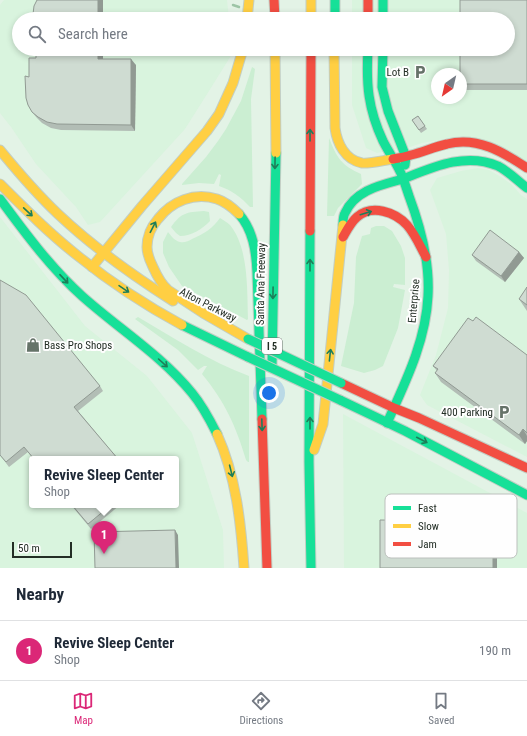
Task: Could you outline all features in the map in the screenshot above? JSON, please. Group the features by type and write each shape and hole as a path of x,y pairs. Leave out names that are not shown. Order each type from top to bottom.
{"main road":[{"path":"248,12 249,0"},
{"path":"274,0 275,12"},
{"path":"311,0 311,12"},
{"path":"335,0 335,12"},
{"path":"368,0 368,12"},
{"path":"383,0 383,12"},
{"path":"92,267 142,206 207,131 219,114 233,83 241,56"},
{"name":"Santa Ana Freeway","path":"271,376 276,124 275,56"},
{"path":"310,56 310,568"},
{"path":"334,56 335,131 338,143 345,153 351,158 363,163 393,159 406,157 443,144 470,142 483,144 496,149 527,168"},
{"name":"Enterprise","path":"368,56 368,93 370,103 385,146 403,179 421,231 426,257 428,288 425,320 421,336 403,390 387,423"},
{"path":"383,56 382,88 388,111 406,157 403,179"},
{"name":"Alton Parkway","path":"0,150 35,191 82,236 102,254 151,288 200,316 248,339 394,408 527,468"},
{"path":"309,462 323,424 344,214 350,204 361,194 373,187 403,179 442,164 461,160 480,161 498,166 527,188"},
{"path":"0,184 32,216 92,267 169,318 195,332 387,423 527,495"},
{"path":"248,339 170,293 156,276 147,250 148,237 157,219 170,206 178,201 203,196 214,198 229,205 236,210 244,220 254,246 257,272 268,568"},
{"path":"0,200 67,282 178,377 205,410 221,442 232,475 240,521 244,568"},
{"path":"341,241 359,215 367,211 376,210 396,216 405,223 426,257"},
{"path":"268,568 271,416"}],"shaded area":[{"path":"4,0 227,0 228,12 12,12 12,56 231,56 185,129 100,222 88,225 76,207 36,164 0,113 0,5"},
{"path":"352,0 527,0 527,168 460,136 377,153 366,148 352,105 352,56 515,56 515,12 352,12"},
{"path":"252,67 255,69 251,99 253,207 250,207 236,194 219,186 221,175 219,174 214,184 182,184 206,157 226,129 241,101"},
{"path":"329,138 340,160 361,174 362,184 338,208 334,216 327,216"},
{"path":"478,168 489,170 501,177 527,199 527,457 427,405 420,395 436,355 448,308 449,270 446,234 430,190 437,178"},
{"path":"204,211 209,212 210,221 196,232 189,235 180,236 171,227 184,214"},
{"path":"0,217 85,326 147,376 192,433 223,530 224,568 0,568"},
{"path":"220,218 230,225 241,245 246,270 247,320 182,286 169,267 163,253 163,242 168,232 176,241 186,242 208,230"},
{"path":"376,226 384,226 392,231 401,246 405,258 405,285 394,284 393,287 405,290 398,328 383,366 364,373 341,366 354,303 356,257 362,236 370,234 371,228"},
{"path":"138,317 206,356 249,376 249,462 246,460 229,415 217,394 202,374 207,366 204,366 198,370 178,350 135,319"},
{"path":"343,414 492,494 385,494 385,558 517,558 517,508 527,513 527,568 344,568"}],"building":[{"path":"37,0 98,0 98,12 33,12"},
{"path":"460,0 527,0 527,84 467,84 467,68 460,68 460,56 515,56 515,12 460,12"},
{"path":"36,56 98,56 98,59 131,59 131,125 57,124 47,122 38,117 32,112 28,105 26,98 25,76 29,77 29,58 36,58"},
{"path":"418,116 425,126 419,130 412,120"},
{"path":"490,230 519,252 501,276 472,255"},
{"name":"Bass Pro Shops","path":"0,280 26,295 100,386 74,407 115,456 32,456 24,447 6,462 0,455"},
{"path":"527,287 527,305 519,299"},
{"name":"400 Parking","path":"476,317 527,355 527,433 523,429 519,435 435,373 438,369 433,366 468,318 473,321"},
{"path":"75,508 107,508 88,524"},
{"path":"380,520 385,520 385,558 493,558 493,568 380,568"},
{"path":"175,530 176,568 95,568 94,532"}],"waterway":[{"path":"233,5 239,7"}],"traffic: fast":[{"path":"335,0 335,12"},
{"path":"383,0 383,12"},
{"path":"368,56 367,74 369,96 374,118 383,141 399,168 403,178 424,245 428,270 428,296 426,313 419,345 414,361 387,423"},
{"path":"383,56 382,87 388,111 406,157 405,165"},
{"path":"272,366 276,153"},
{"path":"403,179 438,166 474,160 498,166 527,188"},
{"path":"343,225 344,214 349,205 355,199 378,186 403,179"},
{"path":"0,199 19,225 60,274 82,296 153,354 180,379 199,402 217,434"},
{"path":"239,214 244,220 251,234 256,256 262,419"},
{"path":"310,231 309,462 311,568"},
{"path":"182,325 248,357"},
{"path":"248,339 341,383"},
{"path":"248,357 340,400"},
{"path":"340,400 405,431 527,495"}],"traffic: slow":[{"path":"248,12 249,0"},
{"path":"311,0 311,12"},
{"path":"92,267 142,206 207,131 219,114 233,83 241,56"},
{"path":"275,56 276,153"},
{"path":"334,56 335,128 340,145 347,155 362,163 393,159"},
{"path":"0,150 35,191 71,226 113,260 173,301"},
{"path":"0,184 28,212 90,266 128,293 182,325"},
{"path":"239,214 229,205 217,199 200,197 184,200 170,207 156,222 151,229 147,243 147,250 158,277 168,290 203,313 248,339"},
{"path":"314,450 323,424 343,225"},
{"path":"217,434 229,466 233,483 239,517 244,568"}],"traffic: jam":[{"path":"274,0 275,12"},
{"path":"368,0 368,12"},
{"path":"310,231 311,56"},
{"path":"393,159 409,156 447,144 469,142 499,151 527,168"},
{"path":"343,237 353,221 363,213 376,210 383,211 396,216 407,225 415,236 426,257"},
{"path":"341,383 527,468"},
{"path":"262,419 267,568"}],"place":[{"name":"Lot B","path":"420,72"},
{"name":"Bass Pro Shops","path":"33,345"},
{"name":"400 Parking","path":"504,412"},
{"name":"Revive Sleep Center","path":"104,554"}]}
